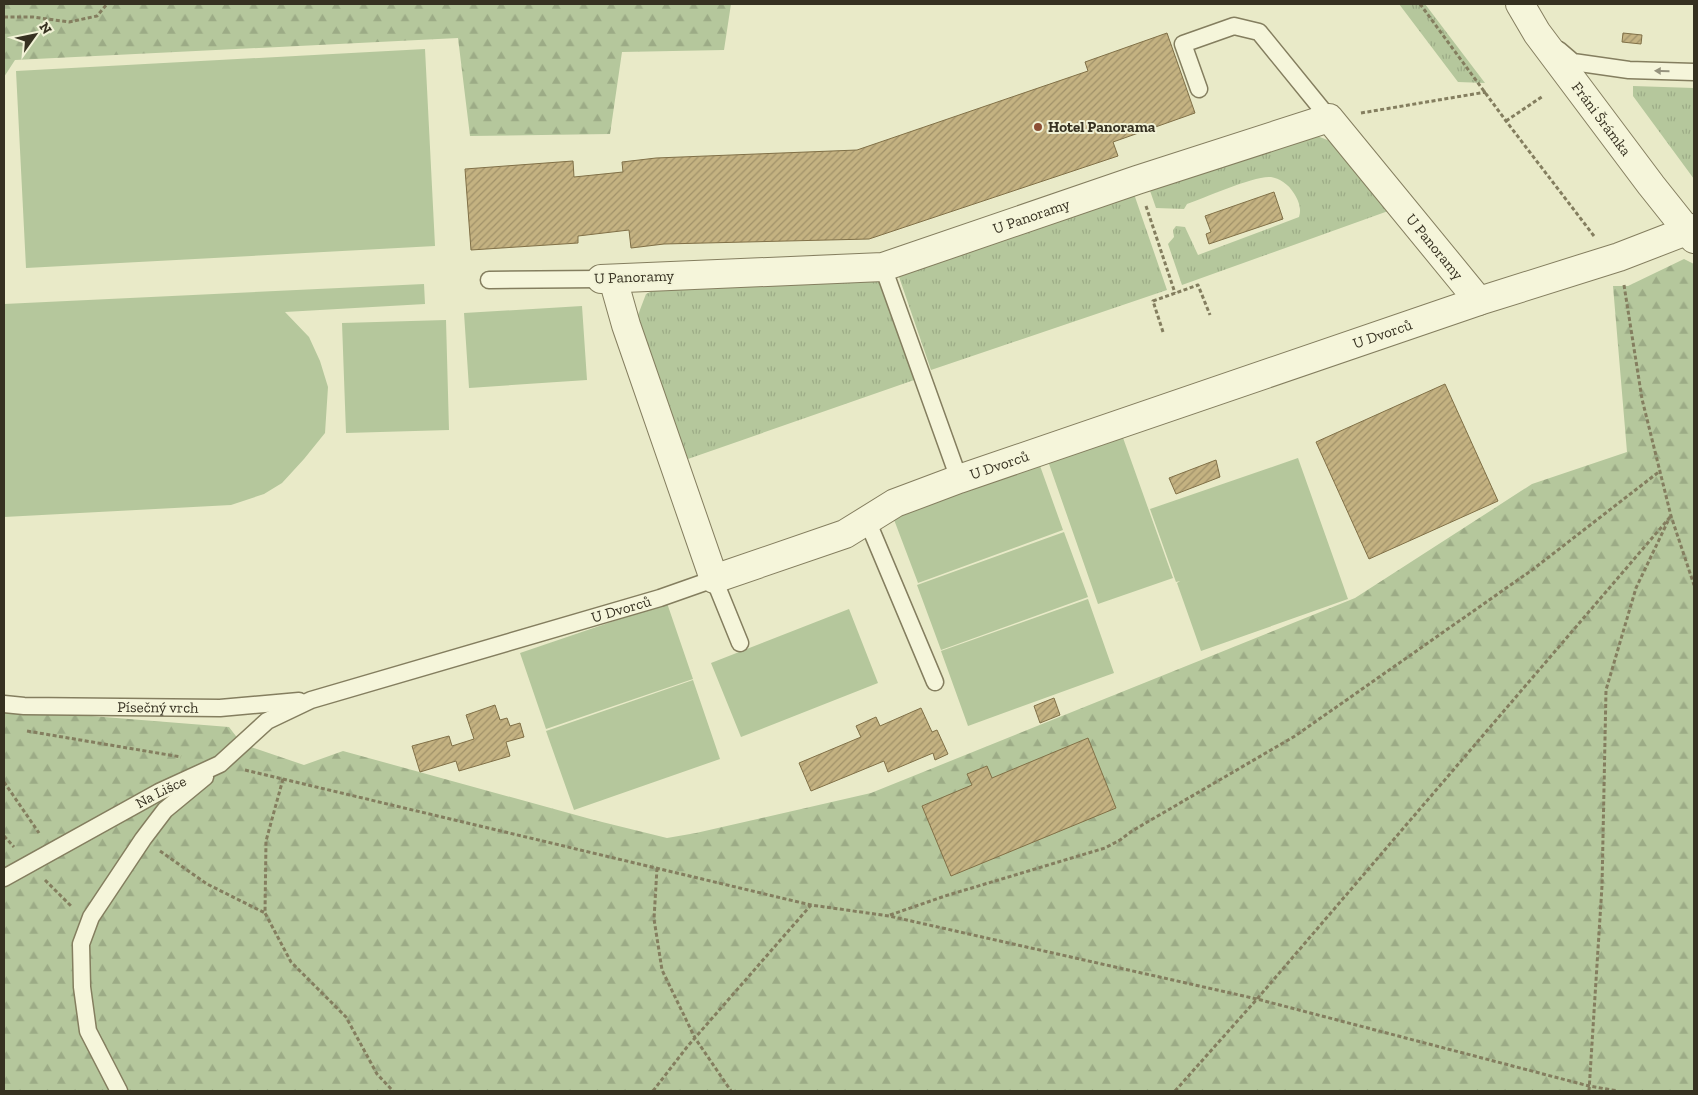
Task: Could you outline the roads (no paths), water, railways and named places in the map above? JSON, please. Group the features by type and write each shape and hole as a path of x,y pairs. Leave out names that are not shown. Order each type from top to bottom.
{"street":[{"name":"Fráni Šrámka","path":"1520,4 1537,33 1651,185 1692,233"},
{"name":"U Panoramy","path":"607,279 883,267 1137,180 1329,118 1479,301"},
{"name":"U Dvorců","path":"714,579 845,534 895,503 959,479 1479,301 1692,233"},
{"path":"607,279 626,325 714,579"}],"lane":[{"path":"1199,90 1183,44 1234,26 1258,32 1329,118"},
{"path":"1537,33 1573,62 1629,70 1694,72"},
{"path":"883,267 959,479"},
{"name":"U Panoramy","path":"488,280 607,279"},
{"path":"867,520 935,682"},
{"path":"714,579 740,643"},
{"name":"U Dvorců","path":"311,700 660,598 714,579"},
{"name":"Písečný vrch","path":"4,704 24,706 220,708 311,700"},
{"name":"Na Lišce","path":"4,878 159,792 220,764 267,721 311,700"},
{"path":"119,1091 88,1031 82,987 81,944 91,917 164,810 220,764"}],"place":[{"name":"Hotel Panorama","path":"1038,127"}]}
